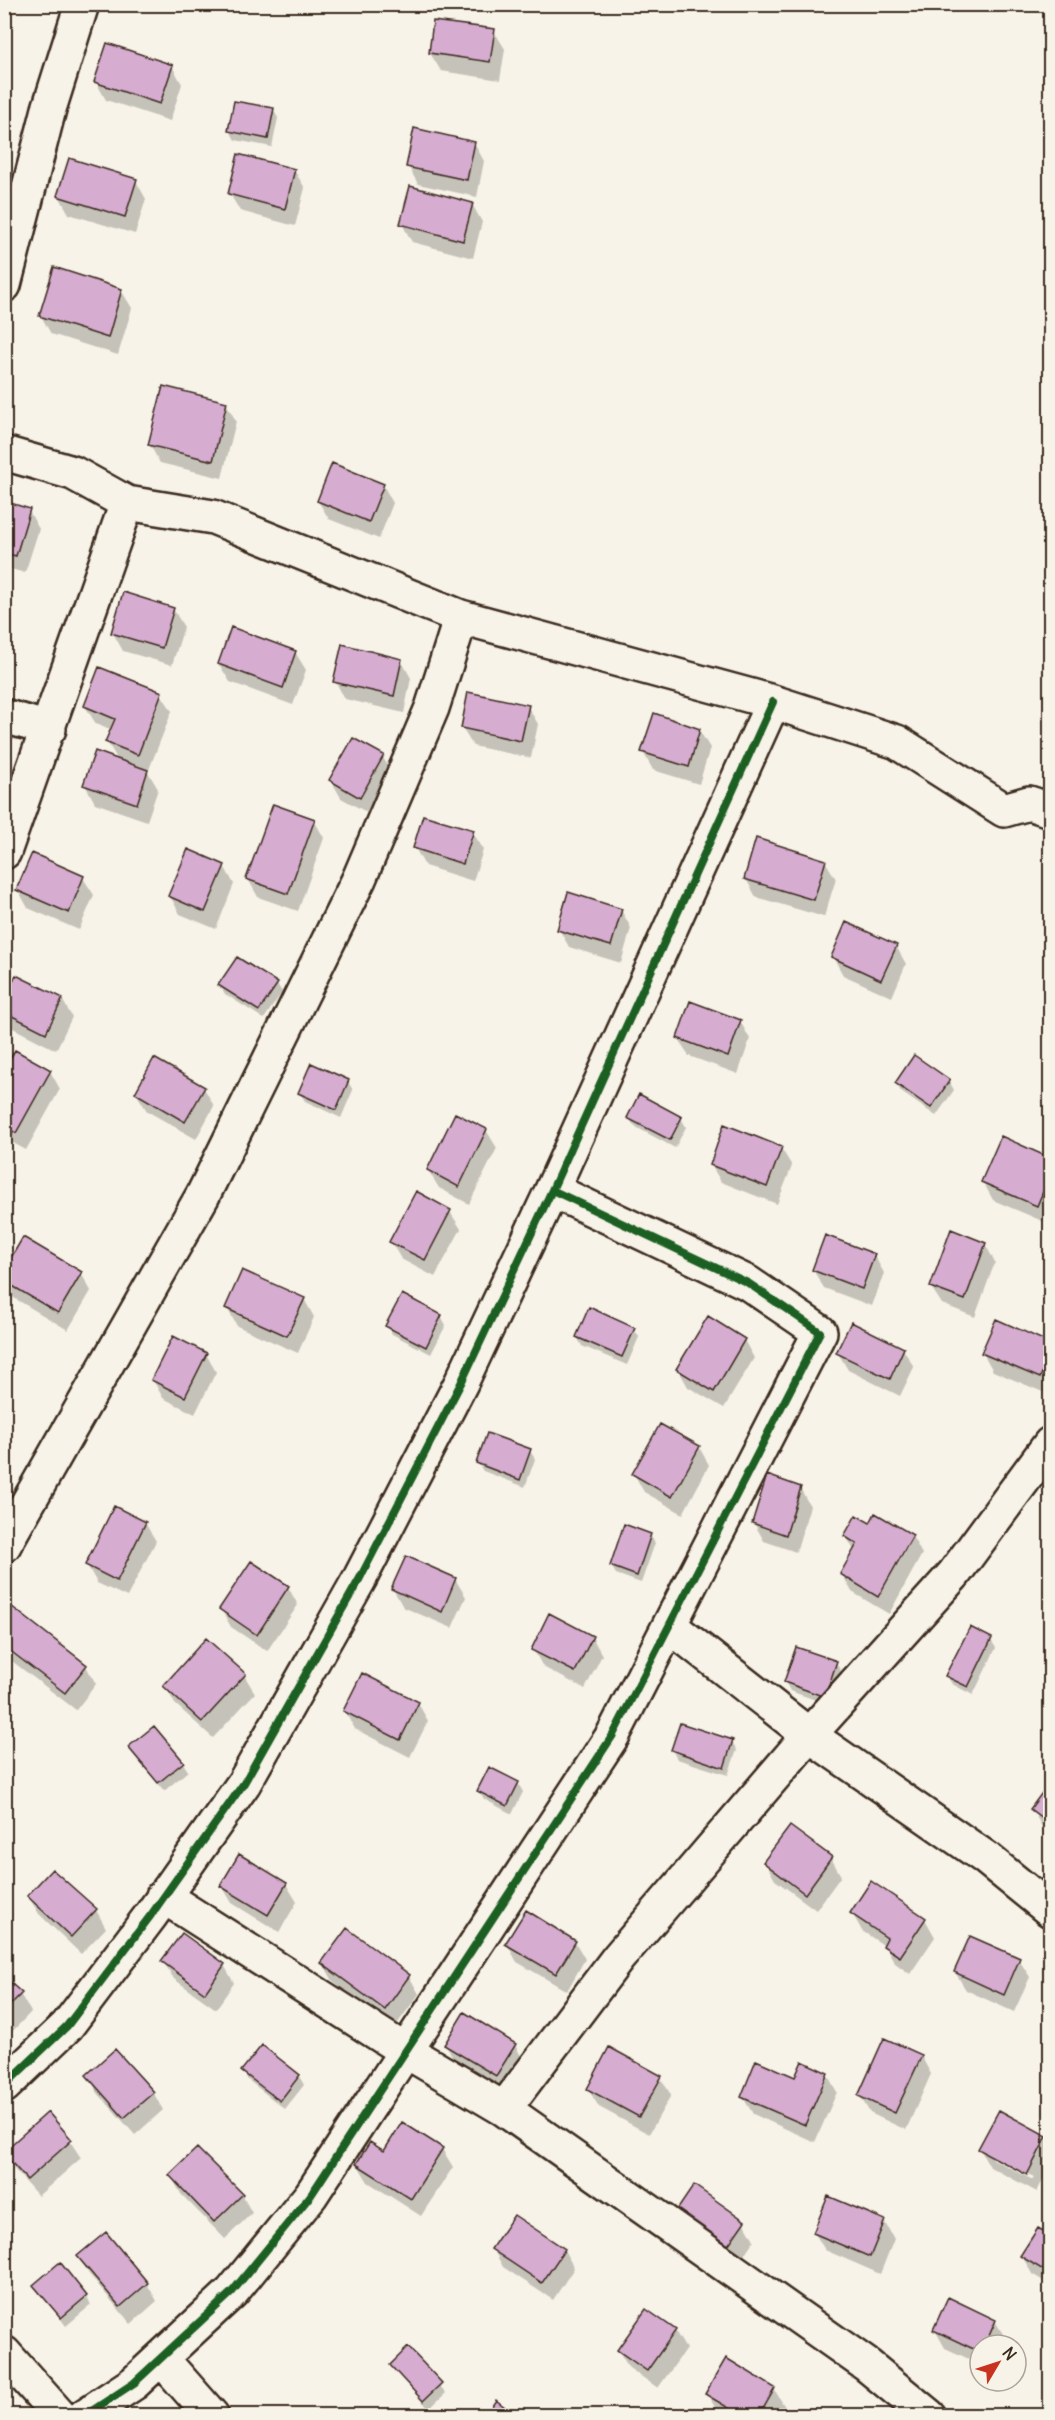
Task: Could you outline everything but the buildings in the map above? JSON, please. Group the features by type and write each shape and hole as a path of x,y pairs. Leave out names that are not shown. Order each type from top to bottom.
{"street":[{"path":"4,285 49,109 82,4"},
{"path":"4,453 73,473 127,503 213,517 461,616 773,702 897,742 1004,810 1029,803 1050,810"},
{"path":"4,852 127,503"},
{"path":"4,1545 203,1195 359,879 432,708 461,616"},
{"path":"4,2086 67,2026 244,1783 360,1578 461,1383 552,1190 773,702"},
{"path":"4,716 49,729"},
{"path":"84,2415 134,2383 232,2292 311,2195 404,2050 613,1735 820,1332 748,1283 552,1190"},
{"path":"504,2109 618,1958 809,1735 954,1574 1050,1444"},
{"path":"670,1626 809,1735 986,1858 1050,1910"},
{"path":"163,1896 404,2050 504,2109 867,2365 929,2415"},
{"path":"4,2353 60,2415"},
{"path":"161,2358 212,2415"}],"cycle path":[{"path":"4,2086 67,2026 151,1915 244,1783 360,1578 461,1383 552,1190 773,702"},
{"path":"84,2416 134,2383 232,2292 311,2195 613,1735 820,1332 748,1283 552,1190"}]}
